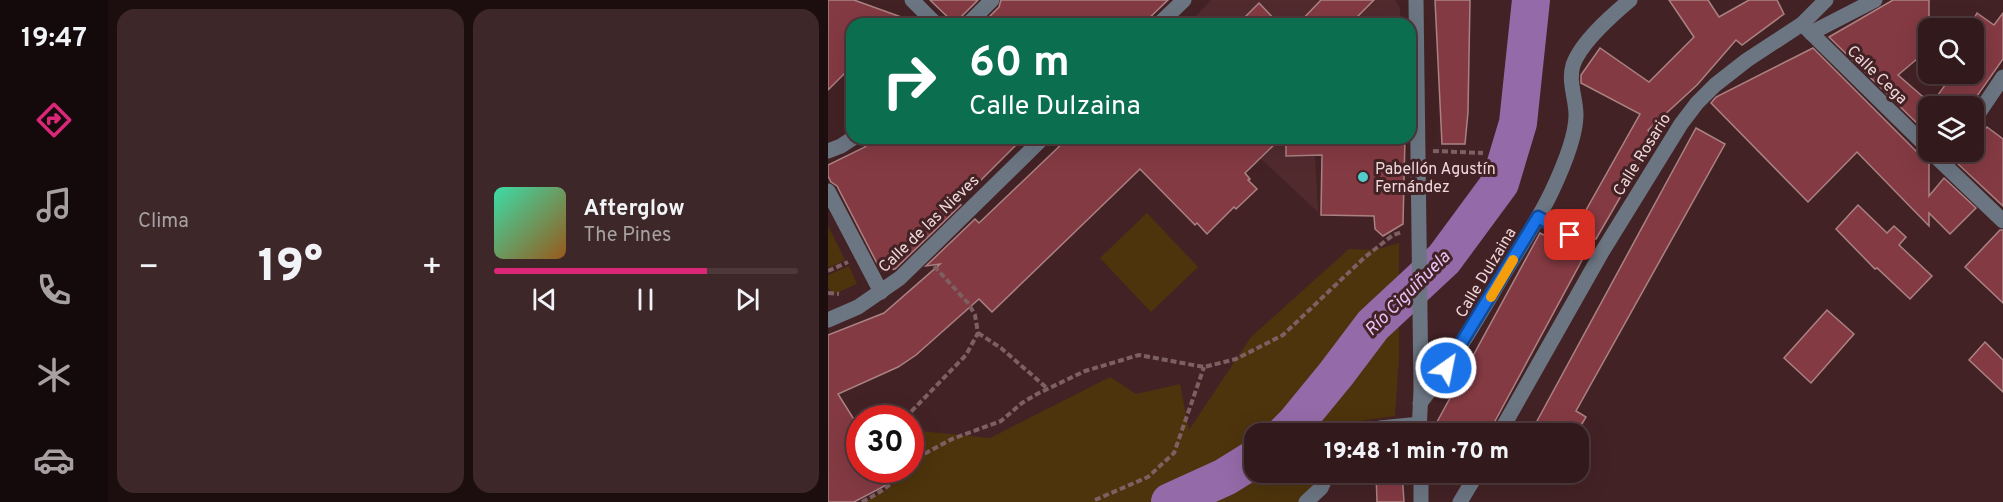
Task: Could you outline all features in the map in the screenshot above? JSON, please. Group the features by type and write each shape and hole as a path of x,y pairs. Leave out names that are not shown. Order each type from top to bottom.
{"street":[{"path":"912,0 930,18"},
{"path":"974,18 992,0"},
{"path":"1165,18 1184,0"},
{"path":"1416,0 1420,423"},
{"name":"Calle Dulzaina","path":"1420,403 1456,356 1551,192 1572,138 1576,117 1570,83 1573,66 1581,50 1630,0"},
{"name":"Calle Rosario","path":"1806,29 1826,0"},
{"name":"Calle Rosario","path":"1505,423 1602,252 1696,103 1748,60 1806,29 1875,0"},
{"name":"Calle Cega","path":"1806,29 1918,134"},
{"path":"1984,105 2003,77"},
{"path":"828,151 846,143"},
{"name":"Calle de las Nieves","path":"828,320 858,307 900,278 1037,144"},
{"name":"Calle Cega","path":"1947,162 2003,220"},
{"path":"828,191 881,292"},
{"name":"Calle Dulzaina","path":"1538,217 1570,235"},
{"path":"1306,502 1323,483"},
{"path":"1421,483 1422,502"},
{"path":"1460,502 1471,483"}],"path":[{"path":"1418,151 1484,153"},
{"path":"924,454 952,439 1001,421 1022,403 1085,371 1138,355 1204,367 1236,359 1283,335 1365,257 1393,235 1419,225"},
{"path":"918,405 966,355 978,333 975,315 968,303 923,255"},
{"path":"828,271 849,261 853,268"},
{"path":"828,293 840,294"},
{"path":"978,333 1001,348 1048,389"},
{"path":"1095,500 1148,477 1174,453 1204,367"},
{"path":"862,502 885,490 893,483"}],"shaded area":[{"path":"1211,0 1395,0 1400,8 1400,18 1194,18"},
{"path":"1247,144 1314,144 1318,212"},
{"path":"1147,213 1198,267 1151,312 1100,258"},
{"path":"828,226 845,260 828,268"},
{"path":"1399,243 1399,359 1395,416 1353,423 1244,423 1244,483 1319,483 1305,502 865,502 893,485 892,483 924,483 924,431 990,438 1110,377 1136,394 1180,384 1189,430 1251,337 1349,249 1375,250"},
{"path":"849,266 857,284 832,295 828,286 828,275"}],"building":[{"path":"828,0 854,0 904,18 846,18 846,72 828,90"},
{"path":"930,0 978,0 961,18 949,18"},
{"path":"1001,0 1168,0 1149,18 988,18 999,7"},
{"path":"1321,0 1374,0 1356,18 1304,18"},
{"path":"1435,0 1470,0 1468,112 1465,144 1442,144"},
{"path":"1669,0 1708,0 1719,17 1749,0 1777,0 1784,14 1742,45 1736,40 1697,85 1648,130 1654,139 1596,239 1594,238 1494,423 1437,422 1540,233 1566,246 1578,240 1580,234 1576,228 1640,114 1581,83 1581,75 1600,48 1649,82 1694,37"},
{"path":"1893,0 1929,0 1929,18 1918,18 1918,58 1898,75 1922,96 1918,96 1918,124 1829,37"},
{"path":"1259,3 1273,18 1244,18"},
{"path":"1977,13 1994,25 2003,13 2003,59 1977,96 1937,96 1946,84 1984,84 1984,18 1974,18"},
{"path":"1813,48 1918,153 1918,162 1929,164 1929,196 1944,178 1976,208 1950,234 1929,213 1929,226 1857,152 1808,202 1711,103 1716,97"},
{"path":"1987,127 2003,139 2003,206 1957,163 1984,162 1984,131"},
{"path":"1696,128 1725,144 1576,411 1586,417 1582,423 1536,423"},
{"path":"868,144 1017,144 959,202 961,205 895,269 881,271 837,186 828,176 828,165"},
{"path":"1062,144 1275,144 1245,173 1257,189 1236,209 1234,207 1207,234 1197,223 1195,225 1140,169 992,312 979,299 916,355 898,367 838,394 846,407 846,483 890,483 854,502 828,502 828,335 884,313 940,264 926,266 975,219 979,223"},
{"name":"Pabellón Agustín Fernández","path":"1286,144 1405,144 1403,224 1383,236 1375,229 1374,216 1321,215 1322,155 1286,156"},
{"path":"1858,205 1887,233 1894,226 1906,237 1899,245 1932,276 1910,299 1877,268 1875,269 1836,229"},
{"path":"2000,230 2003,230 2003,303 1965,267"},
{"path":"1827,310 1854,334 1811,383 1784,358"},
{"path":"1985,342 2003,360 2003,392 1969,360"},
{"path":"1376,483 1403,483 1404,502 1377,502"}],"waterway":[{"name":"Río Ciguiñuela","path":"1296,423 1373,325 1444,259 1500,183 1518,123 1531,0"},
{"name":"Río Ciguiñuela","path":"1170,502 1225,477 1244,465"}],"slow traffic":[{"path":"1491,297 1513,260"}],"place":[{"name":"Pabellón Agustín Fernández","path":"1363,177"}],"route":[{"path":"1446,368 1456,356 1538,217 1570,235"}]}
